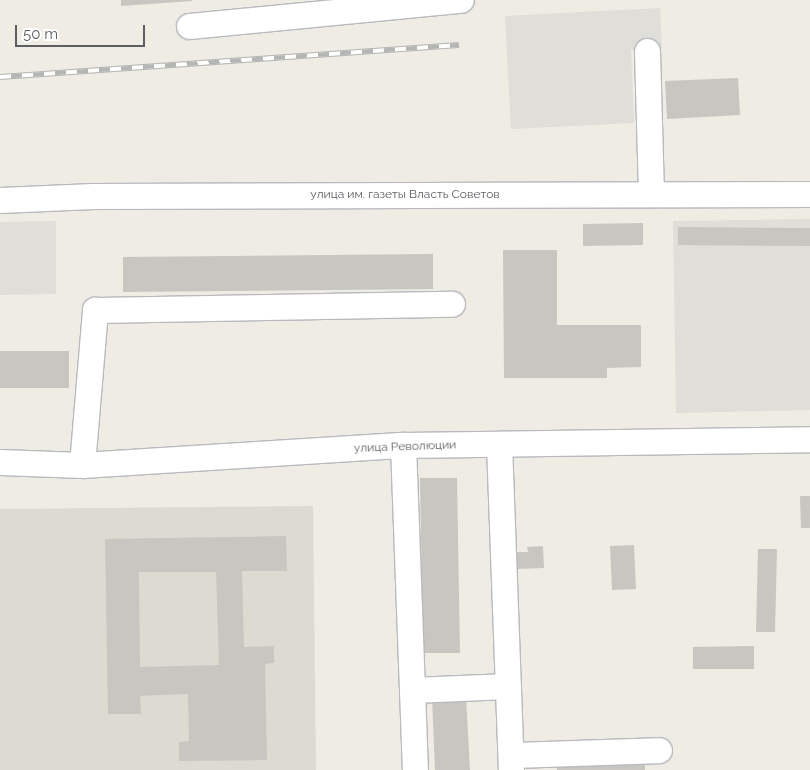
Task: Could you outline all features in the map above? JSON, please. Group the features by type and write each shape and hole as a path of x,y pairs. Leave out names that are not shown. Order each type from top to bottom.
{"street":[{"path":"189,26 461,0"},
{"path":"647,51 651,194"},
{"name":"улица им. газеты Власть Советов","path":"0,200 93,196 810,194"},
{"path":"82,465 95,310 452,304"},
{"name":"улица Революции","path":"0,462 82,465 403,445 810,439"},
{"path":"500,444 511,762 659,750"},
{"path":"403,445 415,770"},
{"path":"412,690 508,686"}],"shaded area":[{"path":"660,8 662,48 631,50 634,123 511,129 505,16"},
{"path":"810,219 810,410 676,413 673,221"},
{"path":"56,221 56,294 0,295 0,222"},
{"path":"313,506 316,770 0,770 0,509"}],"building":[{"path":"121,0 192,0 192,1 121,6"},
{"path":"738,78 740,115 667,119 665,81"},
{"path":"643,223 643,245 583,246 583,224"},
{"path":"678,227 810,228 810,246 678,245"},
{"path":"503,250 557,250 557,325 641,325 641,367 607,368 607,378 504,378"},
{"path":"433,254 433,289 123,292 123,257"},
{"path":"0,351 69,351 69,388 0,388"},
{"path":"420,478 457,478 460,653 423,653"},
{"path":"800,496 810,496 810,528 801,528"},
{"path":"286,536 287,571 242,571 244,647 274,646 274,663 265,664 267,760 179,761 179,742 189,741 188,694 140,696 141,714 108,714 105,539","holes":["139,572 216,572 219,665 140,667"]},
{"path":"634,545 636,589 612,590 610,546"},
{"path":"543,546 544,568 517,569 516,552 528,552 527,547"},
{"path":"758,549 777,549 775,632 756,632"},
{"path":"754,646 754,669 693,669 693,647"},
{"path":"466,697 470,770 435,770 432,698"},
{"path":"645,764 645,770 557,770 557,767"}],"railway":[{"path":"0,77 459,45"}]}
